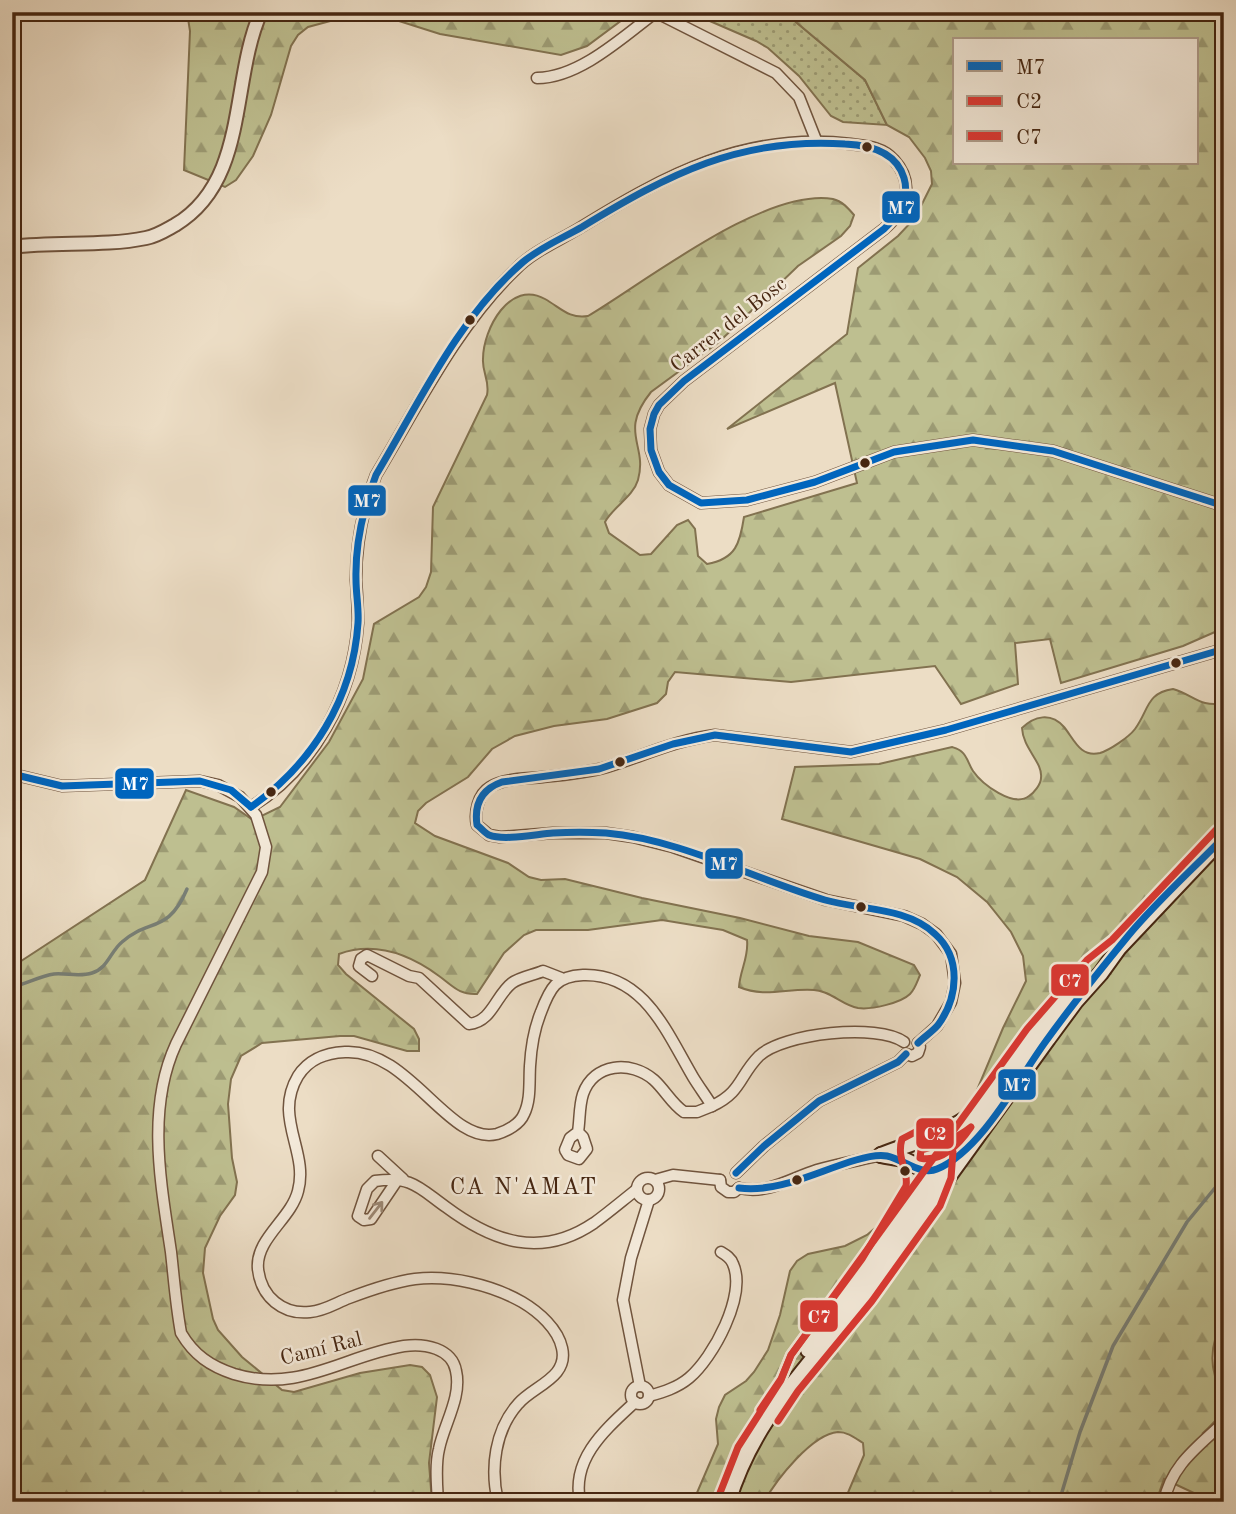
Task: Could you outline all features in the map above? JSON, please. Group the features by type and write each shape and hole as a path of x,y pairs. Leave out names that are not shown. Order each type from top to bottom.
{"main road":[{"path":"728,1502 747,1452 790,1385 842,1324 1048,1038 1119,948 1224,836"},
{"path":"790,1385 800,1361 1035,1036 1095,967 1119,948"},
{"path":"881,1155 954,1127 988,1101"},
{"path":"899,1222 918,1184 909,1150 920,1140"},
{"path":"920,1140 939,1146 943,1154 932,1201"},
{"path":"881,1155 930,1171 953,1161 972,1144"}],"street":[{"path":"12,247 122,242 150,237 182,221 193,212 209,194 227,156 246,64 261,12"},
{"path":"537,78 571,72 656,12 765,66 784,79 799,97 816,140"},
{"name":"Carrer del Bosc","path":"251,807 287,780 307,756 333,714 349,672 358,625 357,544 369,494 376,475 479,309 518,266 665,178 733,152 779,143 816,140 867,145 890,155 898,163 905,180 905,198 900,213 870,240 684,381 659,405 650,429 650,450 659,472 669,485 701,503 747,500 815,482 894,453 972,440 1053,451 1224,506"},
{"path":"918,1043 937,1026 951,1002 955,983 951,954 936,934 922,924 904,916 826,900 683,850 633,837 606,833 500,837 489,835 477,825 477,808 487,789 503,782 606,767 668,745 715,735 850,752 946,730 1224,649"},
{"path":"12,774 62,786 200,781 231,790 251,807"},
{"name":"Camí Ral","path":"251,807 261,824 266,847 262,872 176,1044 164,1073 161,1094 158,1149 181,1333 197,1356 224,1371 262,1380 283,1380 317,1373 402,1346 418,1344 440,1350 455,1365 457,1373 455,1398 437,1457 438,1502"},
{"path":"372,976 359,965 361,959 367,955 409,976 419,978 469,1024 478,1023 485,1017 512,983 543,971 561,978 598,976 627,987 642,997 661,1019 712,1106"},
{"path":"498,1502 495,1453 508,1418 520,1402 554,1377 562,1363 562,1347 550,1325 528,1306 493,1289 472,1283 426,1278 399,1282 313,1312 292,1311 268,1297 260,1279 258,1261 261,1251 298,1193 299,1164 288,1111 294,1084 303,1068 327,1054 360,1052 380,1058 407,1076 473,1133 498,1134 520,1121 524,1114 529,1098 530,1063 537,1023 555,984 561,978"},
{"path":"578,1132 580,1105 588,1085 599,1073 614,1068 631,1068 644,1073 684,1112 698,1112 726,1100 759,1056 783,1042 809,1036 860,1032 886,1034 904,1042 911,1039 918,1043 918,1053 912,1056 906,1054 902,1047 904,1042"},
{"path":"736,1173 819,1101 898,1062 906,1054"},
{"path":"739,1188 768,1188 815,1170 881,1155"},
{"path":"378,1156 401,1179 467,1221 521,1244 558,1240 592,1225 636,1191 641,1179 650,1178 658,1183 659,1193 649,1200 631,1258 623,1300 640,1386"},
{"path":"726,1172 736,1173 741,1180 739,1188 728,1192 721,1187 720,1180 726,1172"},
{"path":"654,1180 673,1175 720,1180"},
{"path":"401,1179 371,1219 364,1220 358,1216 367,1189 375,1181 401,1179"},
{"path":"636,1191 640,1198 649,1200"},
{"path":"635,1402 644,1403 649,1396 675,1387 689,1378 709,1354 733,1304 734,1265 722,1252"},
{"path":"1224,1337 1224,1364"},
{"path":"635,1402 631,1393 635,1387 640,1386 647,1390 649,1396"},
{"path":"580,1502 578,1484 585,1459 593,1444 635,1402"},
{"path":"1164,1502 1172,1476 1180,1465 1224,1422"}],"green space":[{"path":"187,12 618,12 626,17 587,46 561,55 440,34 399,21 361,18 334,20 308,27 298,35 291,46 271,115 253,156 236,180 225,187 184,170 190,31"},
{"path":"689,12 784,12 865,80 887,125 843,122 831,116 799,76 768,48"},
{"path":"784,12 1224,12 1224,628 1183,646 1061,683 1050,639 1015,643 1018,684 961,704 935,666 791,682 675,672 668,682 666,694 657,703 607,719 554,726 515,736 492,749 468,777 426,803 418,811 415,823 435,836 508,863 529,877 541,880 565,879 809,936 858,942 914,965 920,975 915,988 900,1000 870,1008 852,1006 820,991 749,990 739,987 747,940 723,930 662,920 588,930 536,930 524,935 504,953 477,994 461,991 416,961 391,952 366,949 339,954 338,965 346,974 414,1029 419,1039 419,1051 407,1051 354,1036 340,1036 262,1043 241,1056 231,1079 228,1104 232,1158 237,1182 235,1195 220,1216 205,1248 203,1273 218,1330 242,1357 282,1390 294,1392 360,1373 410,1365 422,1367 430,1375 437,1397 429,1463 432,1502 12,1502 12,967 145,880 186,790 234,807 253,820 280,807 329,742 363,679 374,624 419,597 426,587 431,572 433,507 487,395 484,347 493,322 510,301 532,295 545,299 570,314 588,316 707,240 741,222 805,199 839,201 854,215 850,226 841,236 798,266 719,342 651,392 636,418 640,457 638,480 632,492 605,522 609,533 640,555 651,554 677,525 688,520 695,529 698,556 707,564 724,558 735,548 741,535 744,517 857,483 835,383 727,429 847,334 858,268 898,236 915,218 932,184 931,171 909,137 887,125 865,80"},
{"path":"1173,689 1209,704 1224,703 1224,1318 1215,1339 1212,1361 1223,1407 1222,1412 1203,1433 1224,1444 1224,1500 1213,1502 1164,1479 1156,1502 844,1502 864,1455 863,1443 848,1434 838,1432 806,1449 777,1482 764,1502 693,1502 718,1444 716,1419 719,1407 725,1395 754,1372 768,1350 780,1315 790,1271 797,1261 808,1254 845,1246 867,1235 896,1210 972,1102 1026,981 1023,956 1011,932 987,902 957,877 920,859 782,819 795,767 879,764 952,747 964,754 973,771 990,788 1007,797 1022,799 1035,791 1041,778 1039,766 1023,736 1022,728 1027,724 1037,718 1054,719 1082,750 1093,754 1100,753 1132,732 1153,698"}],"waterway":[{"path":"12,987 43,976 83,975 97,971 122,942 173,913 187,889"},
{"path":"1059,1502 1080,1432 1113,1346 1187,1222 1224,1177"}],"transit line":[{"name":"M7","path":"251,807 293,771 326,727 338,703 348,678 354,651 358,618 357,553 371,488 424,391 459,335 500,284 523,262 545,247 645,191 707,163 739,153 807,143 872,148 895,161 904,178 904,199 898,212 884,229 684,381 659,405 650,429 651,450 659,472 669,485 701,503 747,500 815,482 894,452 973,440 1053,451 1224,506"},
{"name":"M7","path":"918,1043 936,1028 945,1014 950,1003 954,978 950,955 944,944 924,925 897,914 825,900 689,851 634,837 586,832 495,837 477,825 477,810 481,798 489,789 502,782 599,769 673,744 715,735 851,752 946,730 1224,649"},
{"name":"M7","path":"12,774 62,786 200,781 231,790 251,807"},
{"name":"C7","path":"718,1498 738,1447 781,1380 791,1355 1027,1029 1087,960 1112,940 1216,830"},
{"name":"M7","path":"739,1188 754,1189 784,1184 875,1156 883,1155 931,1171 953,1160 984,1130 1035,1056 1128,936 1224,837"},
{"name":"M7","path":"736,1173 819,1101 898,1062 906,1054"},
{"name":"C2","path":"971,1127 956,1145 943,1155 920,1158 921,1150 948,1141 971,1127"},
{"name":"C2","path":"760,1410 781,1379 791,1355 862,1259 906,1186 901,1153 902,1139 923,1128 945,1138 953,1152 951,1178 940,1206 872,1301 798,1391 778,1421"}],"district":[{"name":"CA N'AMAT","path":"524,1186"}]}
